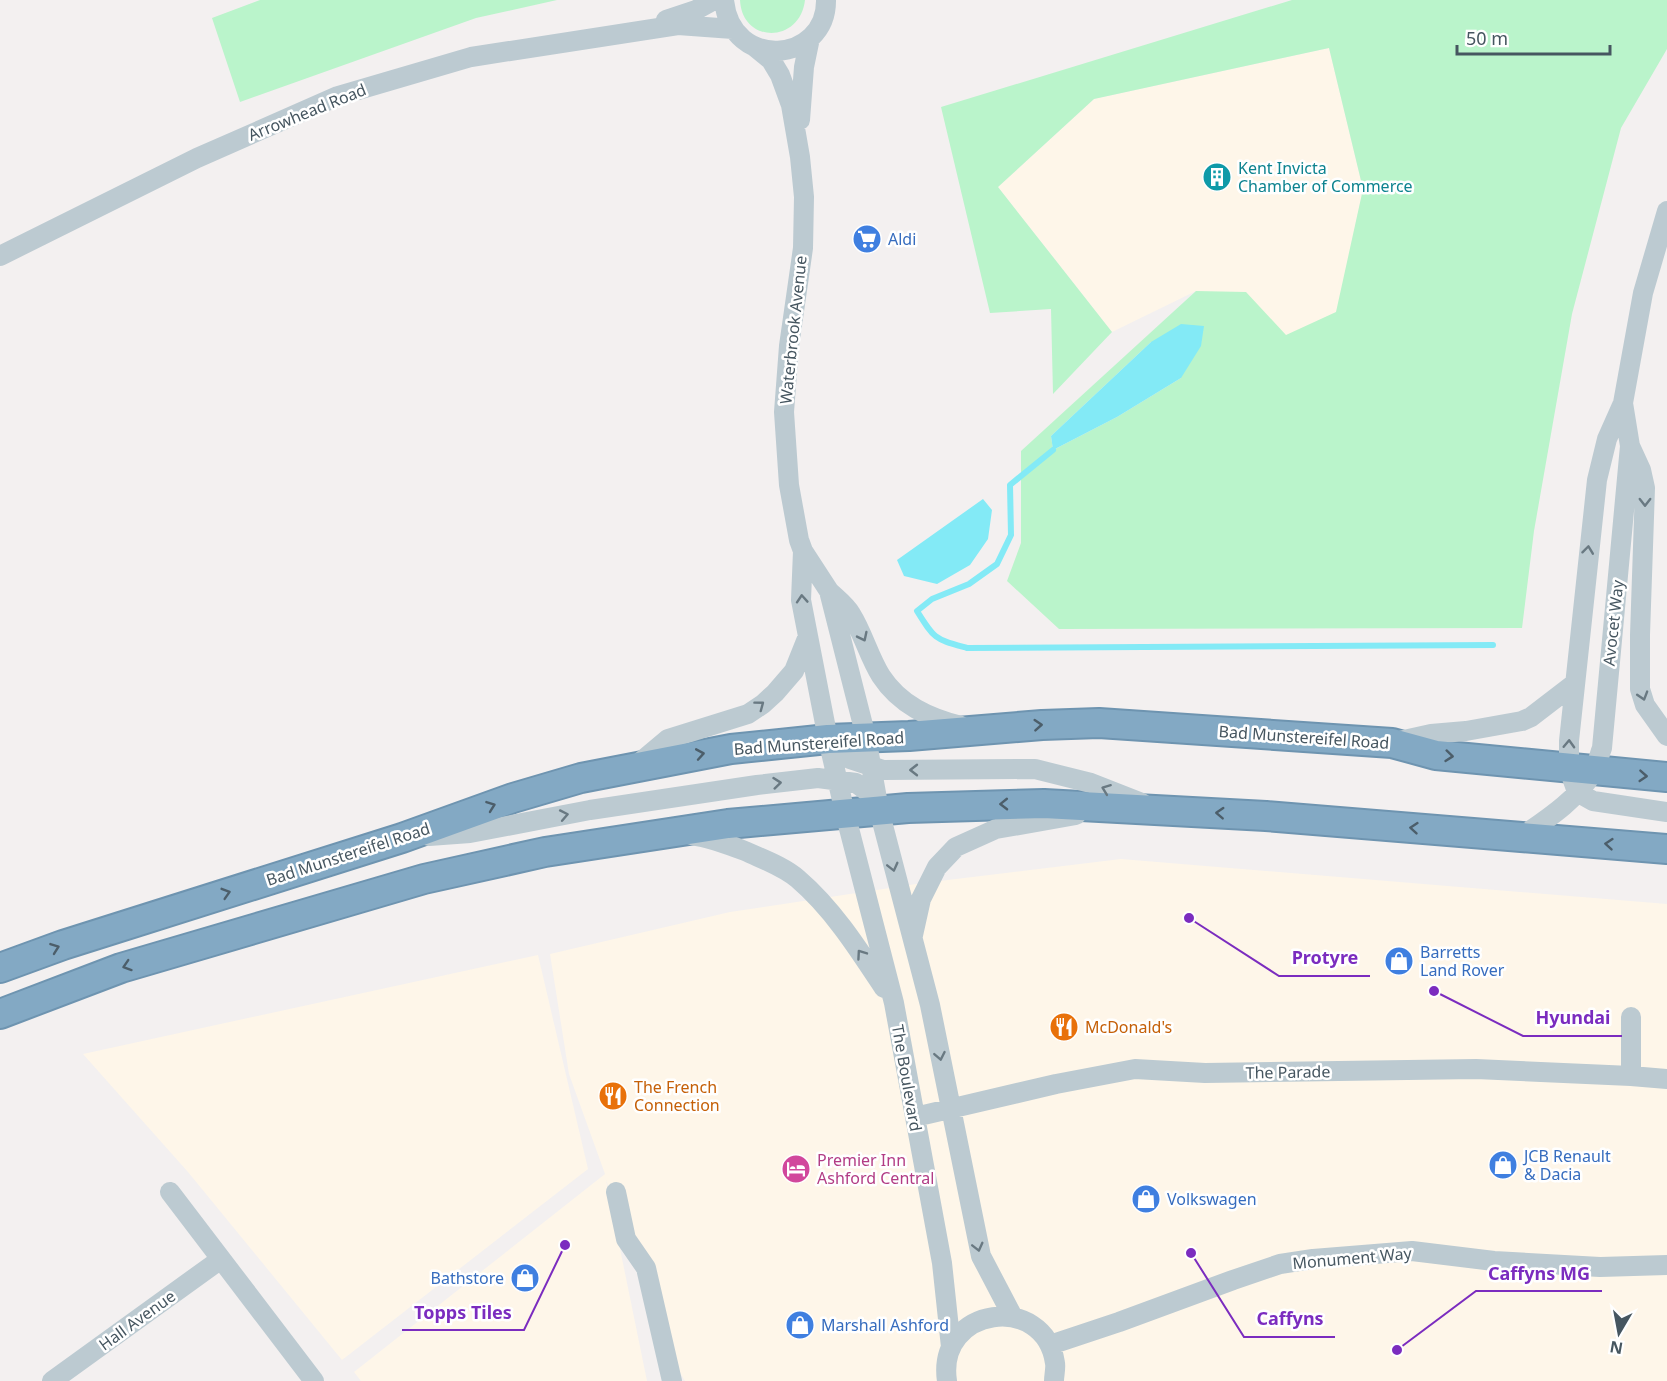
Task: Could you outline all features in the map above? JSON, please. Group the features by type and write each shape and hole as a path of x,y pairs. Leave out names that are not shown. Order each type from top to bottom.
{"highway":[{"name":"Bad Munstereifel Road","path":"0,968 63,945 402,838 513,798 581,778 731,749 828,739 909,736 1042,725 1109,724 1392,743 1436,754 1580,777 1667,777"},
{"path":"0,1014 131,964 424,879 545,852 728,824 879,810 1014,804 1117,807 1266,816 1667,849"}],"street":[{"name":"Arrowhead Road","path":"635,30 696,10 714,0"},
{"path":"724,0 725,10 733,29"},
{"path":"755,47 766,51 789,49 810,38 823,18 829,2"},
{"name":"Arrowhead Road","path":"0,256 197,158 338,96 471,57 678,25 733,29"},
{"name":"Waterbrook Avenue","path":"733,29 739,37 771,60 780,75 791,105 799,144 804,197 803,248 789,346 784,412 789,485 803,551 801,600 837,780"},
{"name":"Waterbrook Avenue","path":"799,144 801,97 810,38"},
{"name":"Avocet Way","path":"1580,777 1569,741 1597,480 1607,439 1623,403 1643,293 1667,211"},
{"name":"Avocet Way","path":"1521,837 1556,814 1602,748 1630,446 1623,403"},
{"name":"Avocet Way","path":"1630,446 1641,470 1645,488 1640,689 1645,705 1667,736"},
{"name":"Waterbrook Avenue","path":"803,551 829,591 850,612 881,676 911,707 937,720 980,731"},
{"name":"Waterbrook Avenue","path":"829,591 866,737 879,810"},
{"path":"634,767 668,739 748,714 763,704 794,671 808,636"},
{"path":"1392,743 1431,734 1466,731 1522,721 1531,717 1574,684"},
{"path":"828,739 836,750 850,759 883,770 1035,769 1091,783 1160,810"},
{"path":"1580,777 1593,801 1667,812"},
{"path":"402,838 470,833 590,810 818,778 856,783 868,792 879,810 930,1005 981,1256 1013,1317"},
{"name":"The Boulevard","path":"837,780 894,1003 942,1263 951,1347 946,1369 947,1381"},
{"path":"912,938 921,899 937,867 956,847 996,829 1117,807"},
{"path":"669,832 711,837 758,856 798,879 835,919 862,954 894,1003"},
{"path":"1631,1017 1631,1076"},
{"name":"The Parade","path":"915,1117 1056,1084 1135,1069 1205,1073 1476,1069 1667,1079"},
{"path":"170,1192 314,1381"},
{"path":"616,1192 626,1239 646,1268 672,1381"},
{"name":"Monument Way","path":"1050,1345 1280,1264 1313,1259 1412,1251 1494,1262 1600,1267 1667,1265"},
{"name":"Hall Avenue","path":"52,1381 221,1258"},
{"path":"951,1347 962,1332 976,1322 994,1316 1013,1317 1030,1324 1045,1337 1056,1364 1054,1381"}],"shaded area":[{"path":"1329,48 1363,189 1337,312 1286,336 1196,291 1112,332 998,187 1094,99"},
{"path":"1121,859 1667,904 1667,1381 685,1381 666,1349 606,1180 647,1381 361,1381 354,1372 605,1174 569,1074 550,954 730,912 923,883"},
{"path":"538,955 588,1169 342,1360 188,1172 83,1054"}],"green space":[{"path":"260,0 557,0 476,18 240,102 212,18"},
{"path":"740,0 805,0 801,14 793,25 783,31 771,33 760,31 750,25 743,14"},
{"path":"1292,0 1667,0 1667,49 1621,128 1572,314 1534,531 1522,628 1059,629 1007,581 1021,543 1021,451 1196,291 1246,292 1286,335 1336,312 1363,189 1329,48 1094,99 998,187 1112,332 1053,394 1051,309 990,313 941,107","holes":["1151,342 1181,378 1117,417 1053,450 1051,436"]}],"water":[{"path":"1181,324 1204,326 1201,346 1181,378 1117,417 1053,450 1051,436 1151,342"},
{"path":"983,499 992,510 988,539 970,565 937,584 904,576 897,560"}],"waterway":[{"path":"1053,450 1010,485 1011,535 997,564 969,584 932,599 917,611 937,637 967,648 1493,645"}],"place":[{"name":"Kent Invicta Chamber of Commerce","path":"1217,177"},
{"name":"Aldi","path":"867,239"},
{"name":"Protyre","path":"1189,918"},
{"name":"Barretts Land Rover","path":"1399,961"},
{"name":"Hyundai","path":"1434,991"},
{"name":"McDonald's","path":"1064,1027"},
{"name":"The French Connection","path":"613,1096"},
{"name":"JCB Renault & Dacia","path":"1503,1165"},
{"name":"Premier Inn Ashford Central","path":"796,1169"},
{"name":"Volkswagen","path":"1146,1199"},
{"name":"Topps Tiles","path":"565,1245"},
{"name":"Caffyns","path":"1191,1253"},
{"name":"Bathstore","path":"525,1278"},
{"name":"Marshall Ashford","path":"800,1325"},
{"name":"Caffyns MG","path":"1397,1350"}]}
